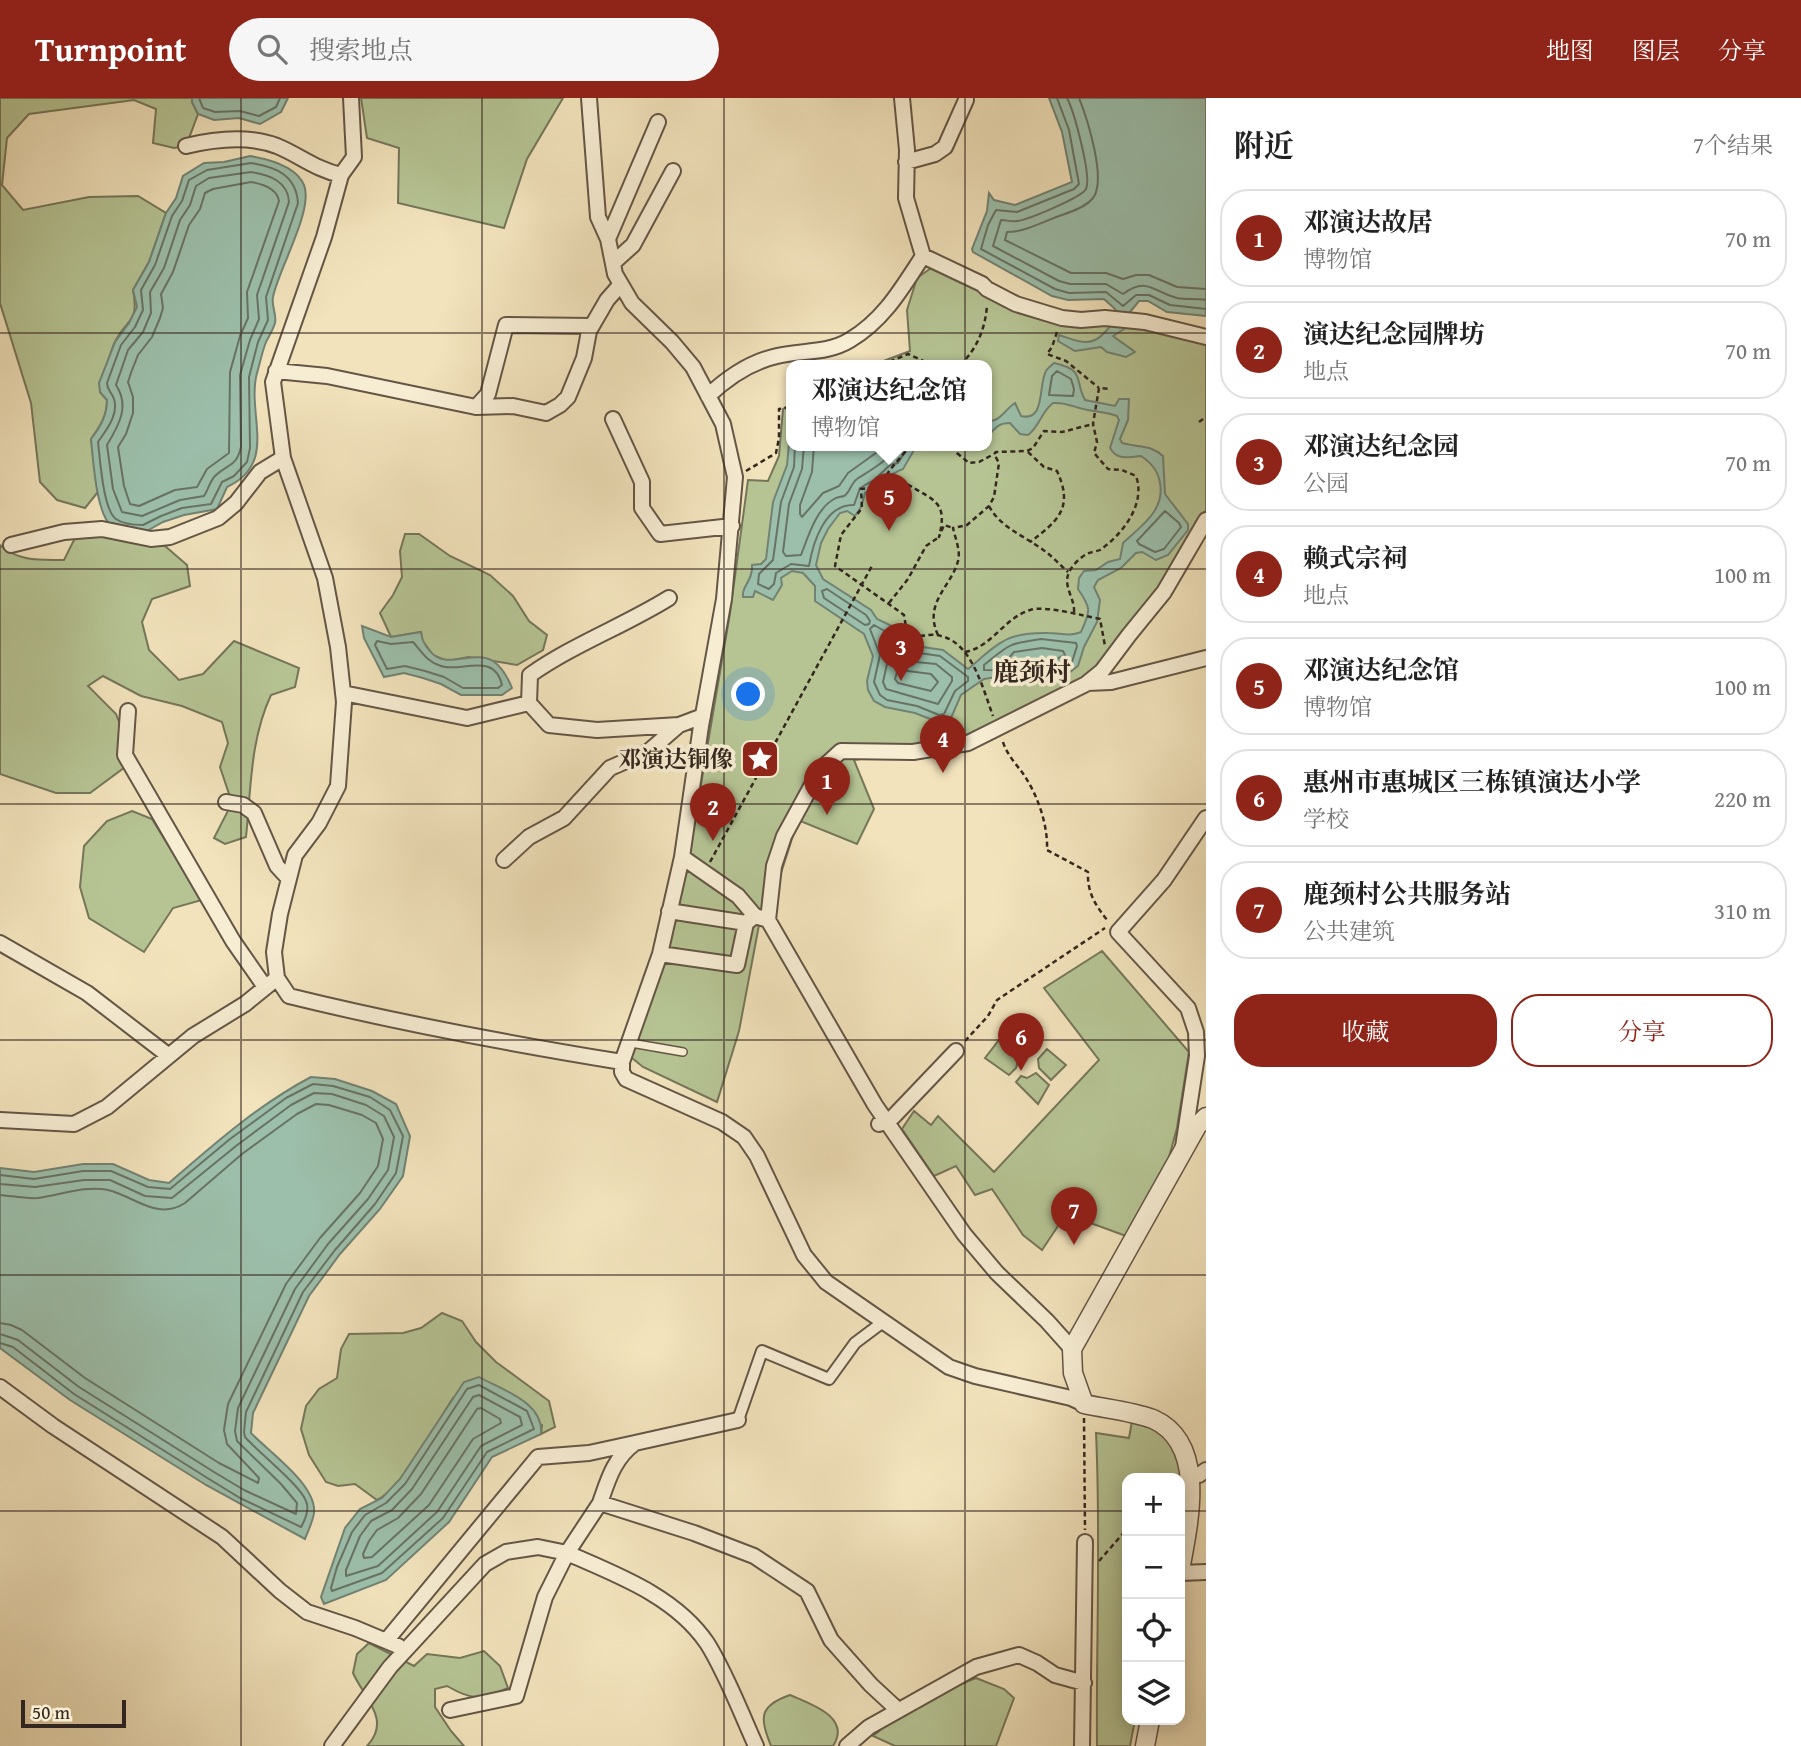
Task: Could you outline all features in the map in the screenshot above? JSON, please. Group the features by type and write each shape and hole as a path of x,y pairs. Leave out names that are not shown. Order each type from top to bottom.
{"street":[{"path":"0,1120 74,1124 107,1107 193,1036 245,1004 271,983 280,914 295,855 319,823 338,786 343,694 338,646 325,578 283,458 273,382 324,237 341,175 354,157 351,98"},
{"path":"589,98 597,217 608,239 615,274 632,303 693,367 723,424 735,477 732,526 719,630 682,857 660,954 631,1043 622,1062 622,1072 625,1079 722,1122 744,1137 757,1156 804,1255 814,1270 826,1282 949,1367 975,1376 1071,1398 1084,1404 1142,1416 1164,1423 1188,1443 1203,1473 1185,1550"},
{"path":"902,98 905,198 923,256 1016,303 1062,318 1105,318 1136,322 1206,337"},
{"path":"906,162 945,147 966,100"},
{"path":"608,239 658,122"},
{"path":"186,145 211,140 240,139 276,146 325,172 341,175"},
{"path":"613,263 633,245 673,171"},
{"path":"708,396 729,377 776,356 825,350 848,341 881,316 894,302 923,256"},
{"path":"276,371 327,376 476,407 513,406 546,413 568,397 584,358 589,331 607,300 621,284"},
{"path":"476,407 488,394 506,325 592,326"},
{"path":"613,419 642,482 642,508 660,534 732,526"},
{"path":"11,545 64,532 102,529 152,539 170,537 218,518 236,503 260,472 283,458"},
{"path":"660,954 737,965 756,920 784,836 820,770 841,751 912,752 968,743 1086,684 1113,659 1164,592 1206,520"},
{"path":"669,598 636,619 580,645 530,675 529,703 549,725 597,730 679,725 704,716"},
{"path":"1086,684 1111,682 1206,658"},
{"path":"343,694 467,718 529,703"},
{"path":"128,711 125,755 233,940 271,983 289,996 494,1041 622,1062"},
{"path":"504,860 529,837 564,818 610,768 649,751 679,725"},
{"path":"226,802 243,805 254,813 277,866 289,879"},
{"path":"1182,1155 1197,1056 1196,1032 1188,1008 1118,932 1164,880 1206,818"},
{"path":"682,857 738,896 875,1105 964,1234 997,1273 1072,1349"},
{"path":"669,911 756,920"},
{"path":"0,943 87,993 169,1056"},
{"path":"878,1125 894,1117 956,1051"},
{"path":"1193,1082 1206,1068"},
{"path":"1084,1404 1073,1373 1072,1349 1197,1126 1206,1117"},
{"path":"386,1642 538,1457 589,1453 737,1420 762,1351 830,1379 855,1343 883,1322"},
{"path":"0,1387 76,1441 222,1536 280,1591 307,1612 404,1651"},
{"path":"450,1710 516,1696 545,1597 566,1553 600,1503 613,1468 623,1452 635,1443"},
{"path":"600,1503 754,1556 807,1591 831,1640 871,1685 898,1710"},
{"path":"1082,1746 1085,1542"},
{"path":"332,1746 404,1651 485,1564 506,1552 538,1547 566,1553 619,1575 660,1598 681,1614 706,1643 756,1746"},
{"path":"1185,1572 1206,1572"},
{"path":"847,1746 869,1727 976,1667 1019,1655 1055,1675 1084,1683"},
{"path":"1145,1746 1149,1725"}],"lane":[{"path":"631,1043 683,1052"}],"path":[{"path":"964,360 978,342 986,318 988,289"},
{"path":"1062,318 1047,354 1066,361 1099,388 1111,389"},
{"path":"894,360 908,354 921,360"},
{"path":"1074,612 1075,603 1067,581 1068,572 1087,554 1100,550 1134,514 1140,489 1136,476 1122,470 1108,469 1094,453 1097,442 1093,424 1099,388"},
{"path":"735,477 776,453 779,409 786,408"},
{"path":"1199,422 1206,417"},
{"path":"956,451 969,463 996,452 1027,451 1033,448 1044,431 1062,432 1093,424"},
{"path":"906,451 889,471 881,488 861,489 862,508 841,535 835,566 904,615 906,627 913,636 938,635 955,640 965,652 981,684 1004,748 1026,779 1038,807 1047,831 1046,850 1088,872 1094,903 1110,924 997,1000 988,1016 956,1051"},
{"path":"1027,451 1044,467 1057,471 1064,490 1060,517 1030,542"},
{"path":"889,604 908,579 926,546 939,537 944,526 953,528 967,525 989,506 994,497 999,463 994,454"},
{"path":"888,486 899,493 907,484 938,504 944,518 939,537"},
{"path":"989,506 1017,535 1051,555 1068,572"},
{"path":"938,635 934,627 937,600 959,559 953,528"},
{"path":"705,872 873,564"},
{"path":"965,652 979,648 1014,617 1032,608 1074,612 1100,619 1105,646 1113,659"},
{"path":"1084,1404 1085,1542"},
{"path":"1084,1576 1110,1552 1122,1536"}],"shaded area":[{"path":"0,98 192,98 198,114 186,146 174,148 153,143 156,109 134,100 29,114 7,138 2,185 23,210 89,197 138,196 166,213 149,262 133,290 133,316 118,336 108,362 100,392 107,400 106,411 91,439 98,492 85,508 57,500 40,482 31,403 0,303"},
{"path":"361,98 563,98 527,159 504,228 398,203 399,148 367,138"},
{"path":"931,268 957,275 1078,323 1158,329 1206,341 1206,510 1166,579 1096,673 968,743 854,760 874,809 857,844 798,820 772,901 759,925 739,1031 717,1102 643,1067 627,1054 690,849 730,613 748,480 768,481 779,456 783,409 786,407 786,451 992,451 992,360 886,360 910,351 907,310 917,278"},
{"path":"78,532 109,534 149,546 165,546 187,565 190,586 152,599 142,622 149,650 179,680 203,674 234,641 299,668 295,687 271,695 264,712 252,765 246,837 225,844 214,838 232,803 220,767 228,743 222,722 182,706 141,696 103,676 88,686 116,714 131,751 125,767 90,793 56,793 0,774 0,545 22,557 64,560"},
{"path":"405,534 419,534 450,556 490,575 513,596 529,621 547,635 543,650 517,665 469,657 447,661 433,655 422,640 421,632 391,637 380,613 402,577 400,551"},
{"path":"132,811 152,819 202,900 173,908 144,952 89,918 80,887 84,846 107,821"},
{"path":"1102,951 1189,1052 1177,1128 1165,1172 1126,1236 1066,1214 1042,1250 1023,1235 992,1189 975,1195 956,1166 934,1176 902,1129 914,1111 931,1125 938,1116 994,1172 1099,1060 1044,988"},
{"path":"1016,1020 1040,1042 1031,1052 1023,1053 1003,1035"},
{"path":"999,1040 1019,1057 1016,1068 1009,1075 985,1058"},
{"path":"1047,1049 1066,1065 1051,1080 1039,1068 1038,1059"},
{"path":"1036,1073 1049,1085 1038,1104 1016,1082 1021,1076 1027,1078"},
{"path":"442,1313 462,1321 476,1342 496,1362 549,1401 555,1427 541,1434 542,1425 453,1398 408,1469 387,1493 377,1500 355,1484 338,1486 326,1482 309,1455 301,1429 306,1406 319,1389 337,1378 341,1349 349,1334 403,1333 421,1328"},
{"path":"1132,1421 1162,1434 1179,1452 1184,1473 1122,1473 1122,1725 1134,1725 1130,1746 1097,1746 1096,1433 1129,1438"},
{"path":"369,1643 414,1666 427,1654 460,1658 484,1651 500,1666 508,1688 483,1697 470,1696 447,1686 435,1689 435,1707 464,1746 367,1746 377,1727 376,1718 374,1709 353,1673 357,1654"},
{"path":"976,1678 1004,1689 1014,1698 996,1746 895,1746 873,1736 922,1702"},
{"path":"790,1695 817,1707 833,1719 837,1736 833,1746 771,1746 764,1714 772,1704"}],"water":[{"path":"192,98 288,98 281,112 260,124 239,118 214,120 198,114"},
{"path":"1049,98 1206,98 1206,316 1167,312 1148,301 1139,301 1130,312 1129,326 1113,336 1135,352 1126,357 1107,352 1101,347 1075,351 1058,341 1059,335 1087,342 1102,335 1112,324 1115,309 1104,299 1068,300 1052,296 972,249 987,211 989,193 994,200 1015,205 1072,182 1062,132"},
{"path":"250,156 273,161 295,173 304,185 306,196 300,224 276,285 273,297 275,323 257,373 257,436 252,465 243,477 227,487 217,509 184,515 145,532 115,528 102,511 94,472 91,439 102,421 107,400 100,392 99,383 115,342 137,307 133,290 149,262 166,213 176,198 183,176 204,163"},
{"path":"1054,363 1071,369 1077,377 1085,400 1115,406 1119,399 1129,399 1128,420 1120,439 1122,443 1149,448 1163,456 1165,494 1188,524 1188,530 1168,555 1156,560 1142,552 1136,553 1121,568 1098,580 1094,587 1100,600 1097,622 1078,666 1070,672 1053,678 984,679 961,695 951,718 940,723 915,713 885,707 874,701 867,681 873,656 864,634 815,601 815,586 803,573 792,571 781,578 782,585 773,600 755,591 753,597 743,597 752,565 761,564 766,559 773,502 787,465 788,451 914,451 903,469 865,493 855,516 847,511 840,513 828,529 821,543 816,565 823,579 871,610 877,619 892,626 909,645 943,650 968,669 996,646 1012,637 1034,633 1069,635 1081,632 1088,609 1078,589 1079,578 1084,571 1096,570 1108,562 1120,559 1123,543 1155,510 1161,493 1160,483 1154,467 1141,456 1120,457 1110,448 1119,420 1117,416 1053,403 1028,435 1020,434 1010,423 999,425 992,431 992,421 1015,403 1021,416 1034,413 1040,401 1046,371"},
{"path":"362,626 391,637 421,632 428,649 436,657 443,659 477,657 493,661 512,688 502,695 461,695 441,684 404,673 384,677 364,638"},
{"path":"311,1077 335,1079 372,1091 396,1104 410,1136 403,1176 380,1209 340,1254 309,1296 253,1413 251,1433 300,1480 313,1502 314,1513 305,1539 206,1485 70,1400 0,1348 0,1168 34,1172 83,1164 113,1164 149,1180 169,1183 255,1113"},
{"path":"479,1377 529,1405 536,1413 541,1434 492,1457 449,1522 386,1580 324,1604 321,1597 345,1528 360,1509 382,1498 400,1479 464,1382"}],"place":[{"name":"邓演达纪念馆","path":"889,531"},
{"name":"邓演达纪念园","path":"901,681"},
{"name":"邓演达铜像","path":"760,759"},
{"name":"赖式宗祠","path":"943,773"},
{"name":"邓演达故居","path":"827,815"},
{"name":"演达纪念园牌坊","path":"713,841"},
{"name":"惠州市惠城区三栋镇演达小学","path":"1021,1071"},
{"name":"鹿颈村公共服务站","path":"1074,1245"}],"district":[{"name":"鹿颈村","path":"1032,672"}]}
